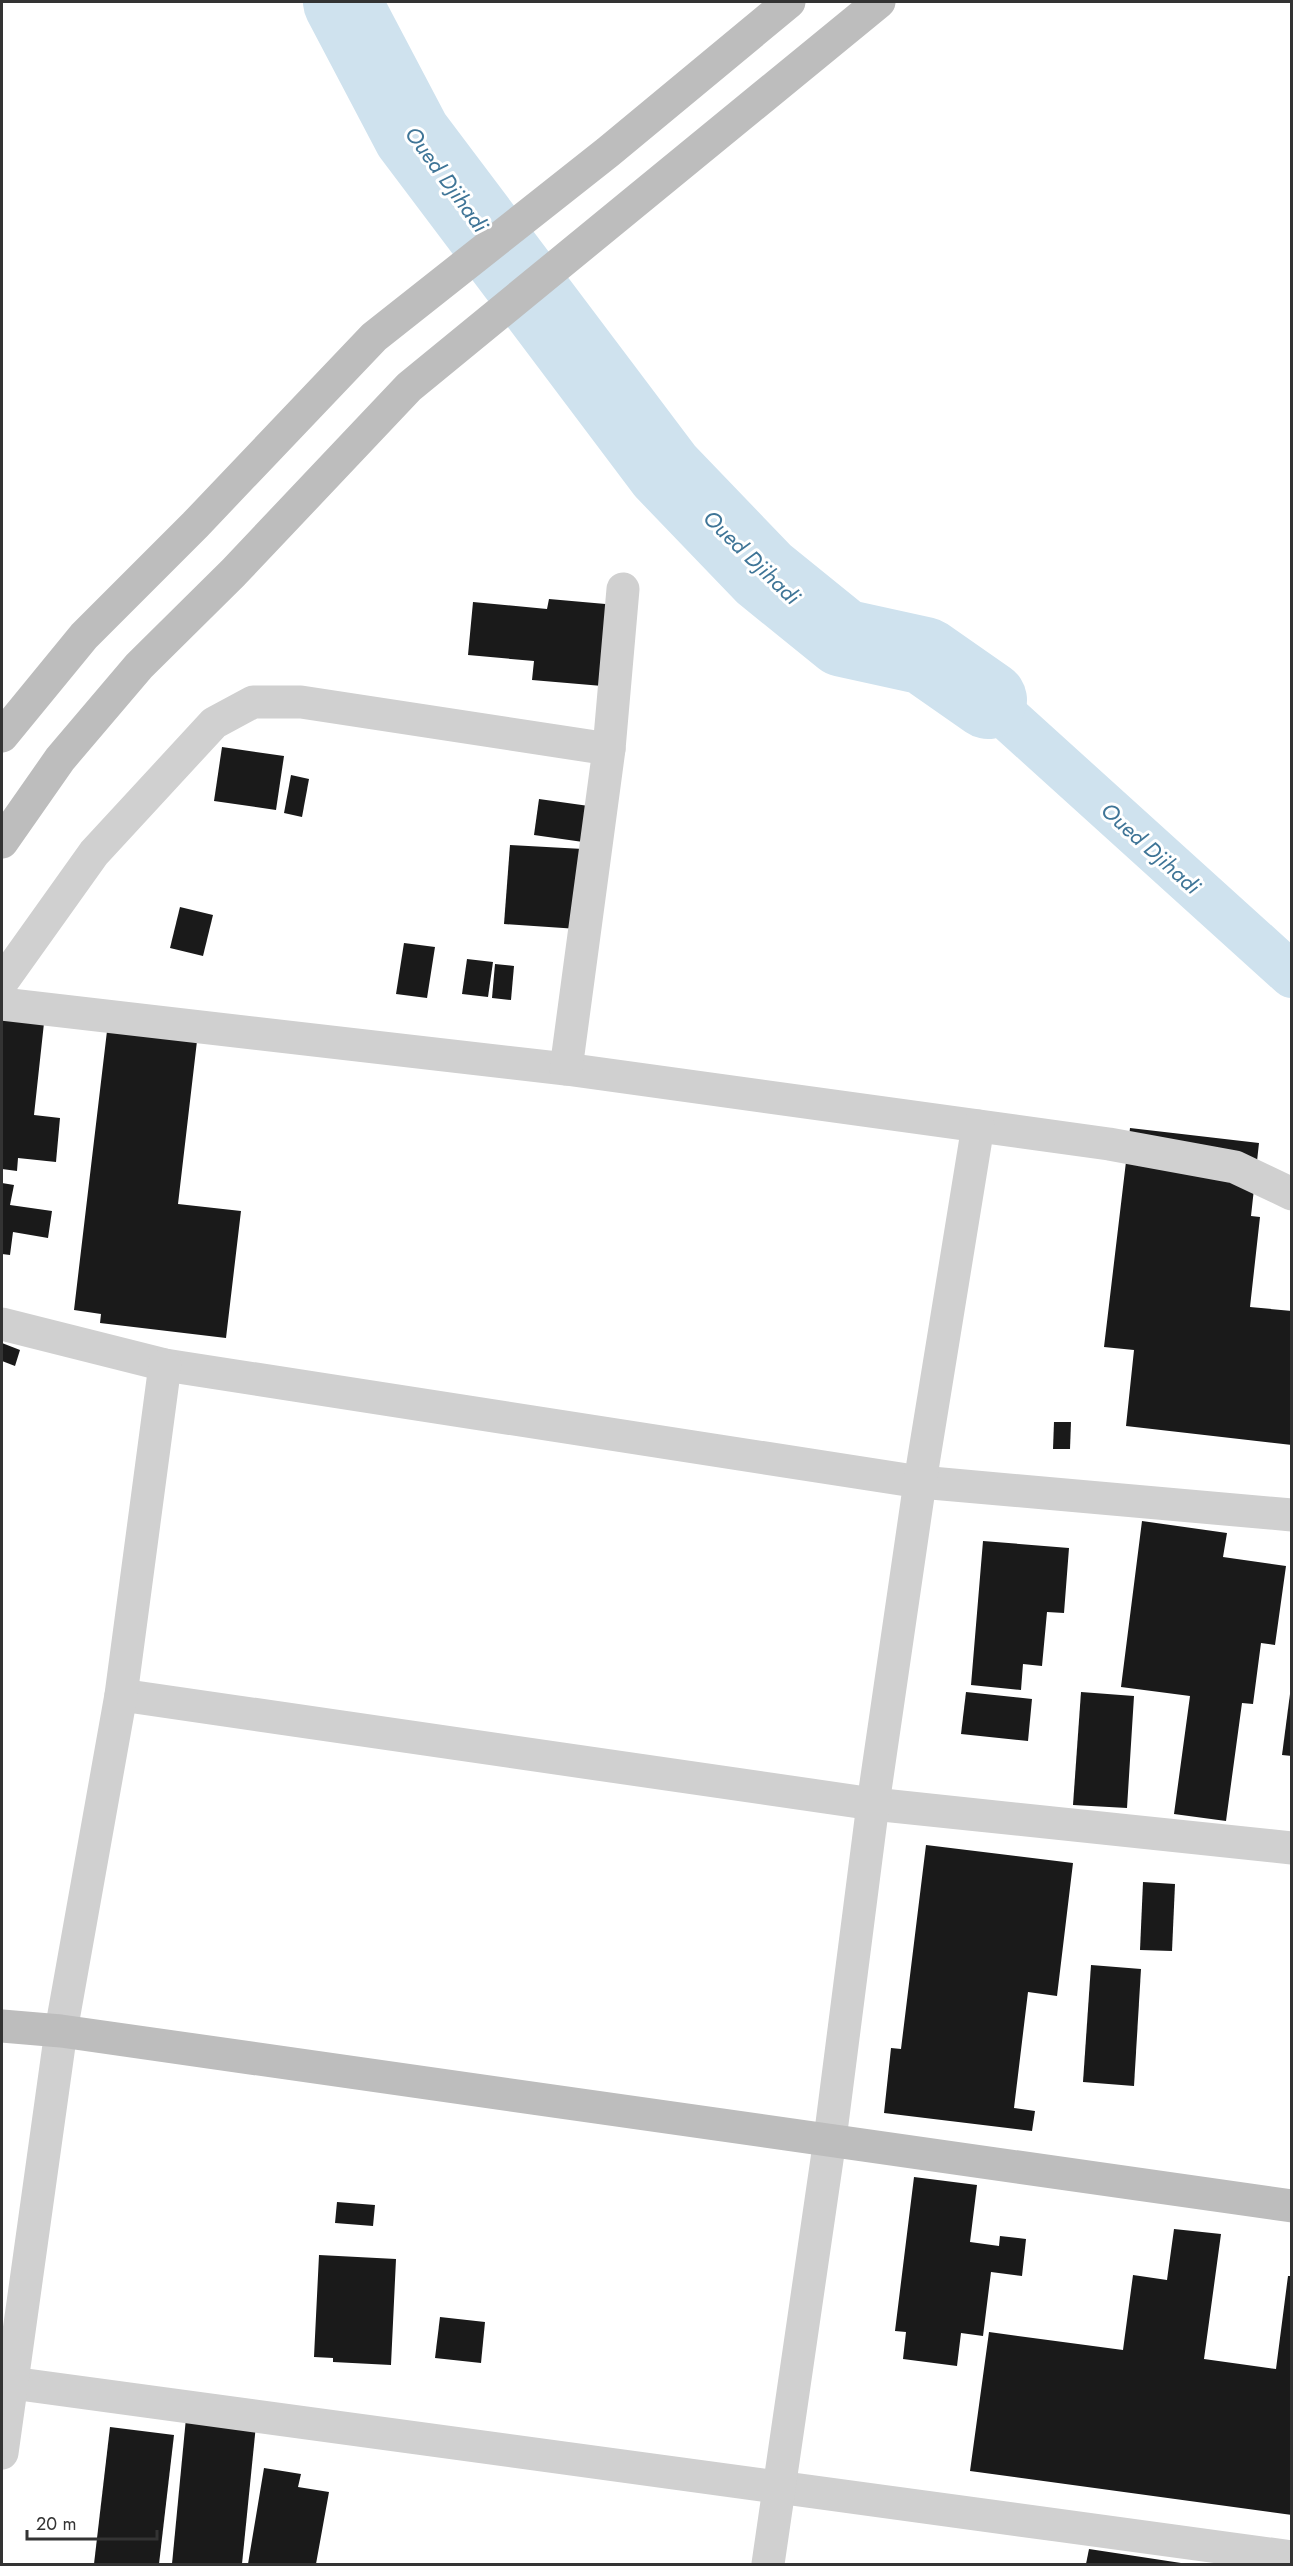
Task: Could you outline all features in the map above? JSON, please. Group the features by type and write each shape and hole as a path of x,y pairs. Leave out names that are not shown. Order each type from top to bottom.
{"street":[{"path":"2,736 84,636 195,525 374,337 608,152 789,2"},
{"path":"2,842 60,759 139,666 233,573 409,387 879,2"},
{"path":"566,1069 609,749 623,589"},
{"path":"2,982 94,853 214,723 253,702 302,702 609,749"},
{"path":"2,1004 566,1069 1109,1144 1235,1167 1292,1194"},
{"path":"768,2565 830,2139 873,1804 920,1482 978,1126"},
{"path":"2,1324 165,1365 920,1482 1292,1515"},
{"path":"2,2453 61,2031 121,1695 165,1365"},
{"path":"121,1695 873,1804 1292,1848"},
{"path":"2,2026 61,2031 1292,2206"},
{"path":"12,2383 1292,2557"}],"building":[{"path":"549,599 628,606 614,687 532,680 534,661 468,655 473,602 547,609"},
{"path":"222,747 284,756 276,810 214,801"},
{"path":"291,775 309,779 302,817 284,813"},
{"path":"539,799 603,808 597,844 534,835"},
{"path":"510,845 583,849 578,929 504,924"},
{"path":"180,907 213,915 203,956 170,948"},
{"path":"404,943 435,947 427,998 396,994"},
{"path":"467,959 493,962 488,997 462,994"},
{"path":"495,964 514,966 511,1000 492,998"},
{"path":"2,1019 44,1023 34,1115 60,1118 56,1162 18,1158 17,1171 2,1169"},
{"path":"107,1031 197,1041 178,1204 241,1211 226,1338 100,1323 101,1314 74,1310"},
{"path":"1130,1128 1259,1143 1251,1216 1260,1217 1250,1307 1292,1311 1292,1445 1126,1426 1134,1350 1104,1347"},
{"path":"2,1183 14,1185 10,1205 52,1211 48,1238 13,1232 10,1255 2,1254"},
{"path":"2,1343 20,1350 15,1366 2,1361"},
{"path":"1054,1422 1071,1422 1070,1449 1053,1449"},
{"path":"1142,1521 1227,1533 1223,1557 1286,1566 1275,1645 1261,1643 1253,1704 1242,1703 1226,1821 1174,1814 1190,1696 1121,1687"},
{"path":"983,1541 1069,1548 1064,1613 1047,1612 1042,1666 1023,1664 1021,1690 971,1685"},
{"path":"966,1692 1032,1699 1028,1741 961,1734"},
{"path":"1081,1692 1134,1696 1127,1808 1073,1805"},
{"path":"1290,1694 1292,1694 1292,1756 1282,1755"},
{"path":"926,1845 1073,1863 1057,1996 1028,1992 1014,2108 1035,2111 1032,2131 884,2113 891,2048 901,2049"},
{"path":"1143,1882 1175,1884 1172,1951 1140,1950"},
{"path":"1091,1965 1141,1969 1134,2086 1083,2082"},
{"path":"914,2177 977,2185 970,2242 999,2246 1000,2236 1026,2239 1022,2276 991,2272 983,2336 961,2333 957,2366 903,2359 906,2332 895,2331"},
{"path":"337,2202 375,2205 373,2226 335,2223"},
{"path":"1174,2229 1221,2234 1204,2359 1276,2369 1288,2276 1292,2276 1292,2515 970,2471 989,2332 1123,2350 1133,2275 1167,2280"},
{"path":"319,2255 396,2259 391,2365 333,2362 333,2358 314,2357"},
{"path":"440,2317 485,2322 481,2363 435,2358"},
{"path":"186,2418 256,2425 242,2564 172,2564"},
{"path":"110,2427 174,2435 159,2564 94,2564"},
{"path":"264,2468 301,2474 298,2487 329,2492 316,2564 248,2564"},
{"path":"1089,2549 1181,2563 1181,2564 1086,2564"}],"waterway":[{"name":"Oued Djihadi","path":"342,2 412,135 665,471 764,574 843,638 925,656 988,700"},
{"name":"Oued Djihadi","path":"988,700 1292,975"}]}
